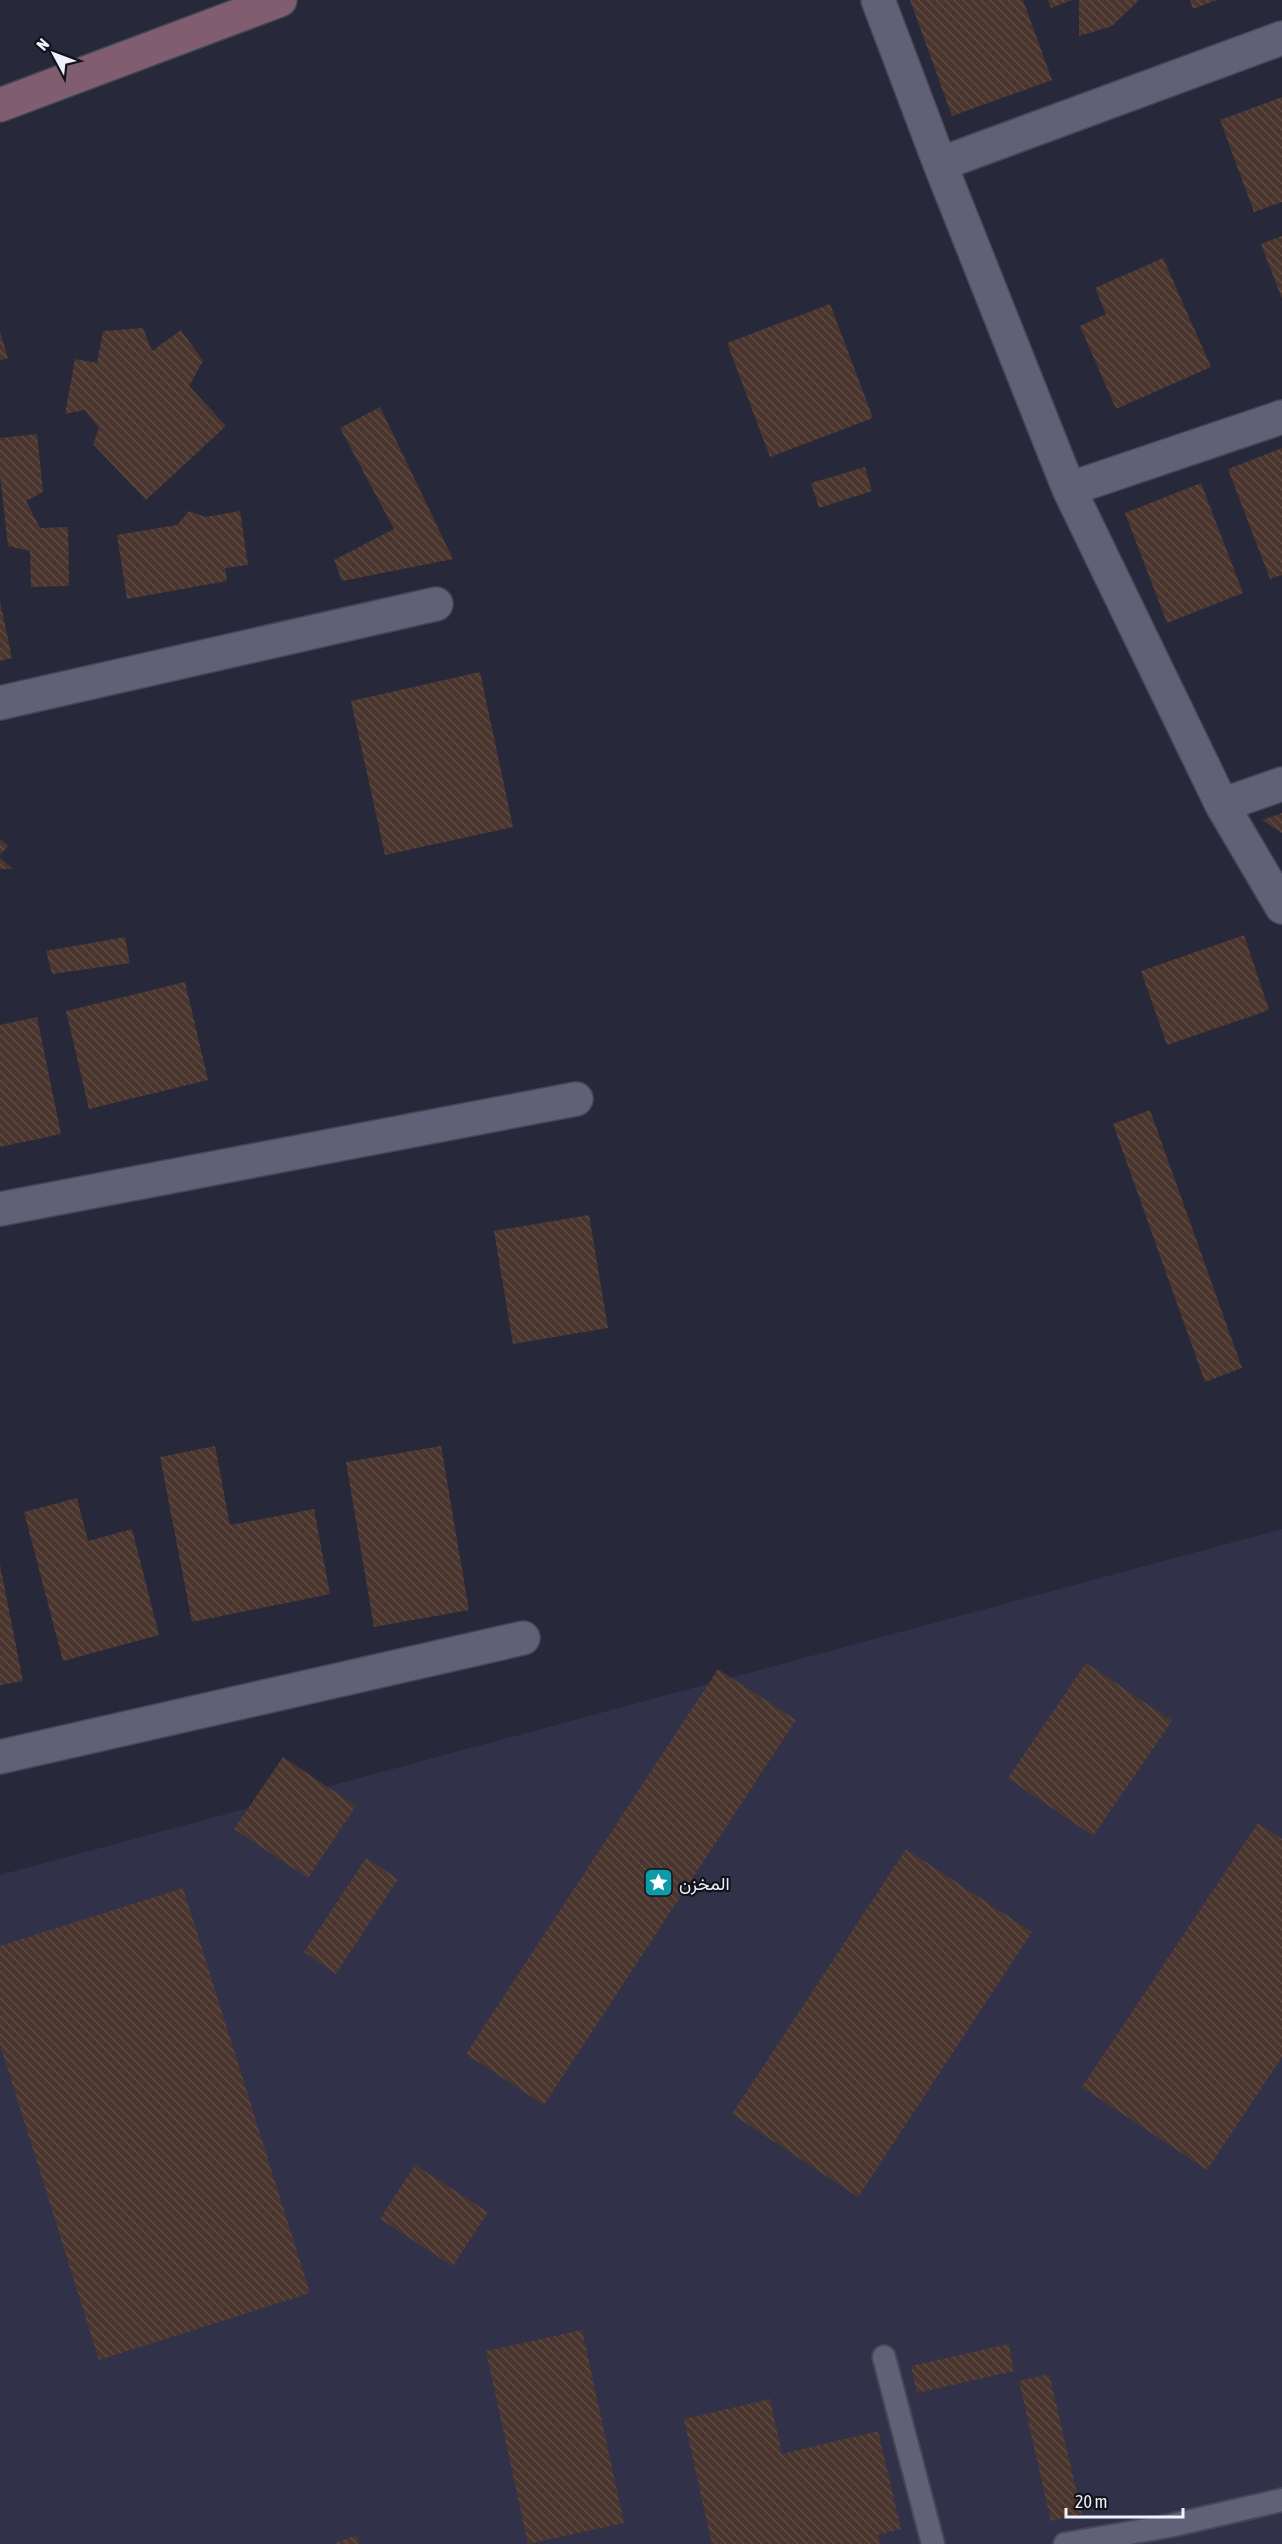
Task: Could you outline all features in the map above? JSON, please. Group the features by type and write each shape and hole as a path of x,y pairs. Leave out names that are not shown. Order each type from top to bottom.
{"main road":[{"path":"0,105 245,6 280,0"}],"street":[{"path":"878,0 940,164 1069,489 1222,805 1282,907"},
{"path":"940,164 1282,38"},
{"path":"1069,489 1282,417"},
{"path":"0,703 436,604"},
{"path":"1222,805 1282,784"},
{"path":"0,1209 576,1099"},
{"path":"0,1757 523,1638"}],"lane":[{"path":"884,2357 933,2544"},
{"path":"1065,2544 1169,2526 1282,2500"}],"shaded area":[{"path":"1282,1529 1282,2544 0,2544 0,1875"}],"building":[{"path":"910,0 1023,0 1052,80 952,116"},
{"path":"1048,0 1072,0 1051,8"},
{"path":"1079,0 1139,0 1112,26 1079,36"},
{"path":"1190,0 1217,0 1193,9"},
{"path":"1282,97 1282,202 1254,212 1220,120"},
{"path":"1282,236 1282,299 1261,244"},
{"path":"1163,258 1211,367 1116,409 1080,326 1106,314 1095,288"},
{"path":"830,304 873,418 770,457 727,343"},
{"path":"143,328 152,351 181,330 203,361 189,386 226,426 146,500 93,444 99,428 85,410 65,414 75,359 97,363 103,331"},
{"path":"0,332 8,358 0,360"},
{"path":"380,407 453,559 342,581 334,560 394,529 340,428"},
{"path":"37,434 43,492 26,501 40,528 68,527 69,586 31,587 30,551 8,546 0,475 0,438"},
{"path":"1282,448 1282,575 1270,579 1228,469"},
{"path":"865,467 872,491 819,508 811,483"},
{"path":"1201,483 1243,593 1167,623 1125,513"},
{"path":"189,511 205,517 240,511 248,565 225,568 227,581 127,599 117,535 177,525"},
{"path":"0,601 12,658 0,661"},
{"path":"480,672 513,827 385,855 351,701"},
{"path":"1282,813 1282,833 1262,820"},
{"path":"0,839 8,846 0,855"},
{"path":"0,858 13,869 0,869"},
{"path":"1244,935 1269,1010 1167,1045 1141,971"},
{"path":"125,937 130,963 52,974 46,951"},
{"path":"185,982 208,1080 89,1109 66,1011"},
{"path":"37,1017 61,1134 0,1147 0,1025"},
{"path":"1150,1110 1242,1368 1205,1382 1113,1124"},
{"path":"589,1215 608,1328 513,1344 494,1231"},
{"path":"215,1446 230,1525 314,1509 330,1594 192,1622 160,1457"},
{"path":"441,1446 469,1610 374,1627 346,1462"},
{"path":"77,1498 88,1541 132,1529 159,1635 63,1661 24,1512"},
{"path":"0,1565 23,1681 0,1685"},
{"path":"1086,1663 1172,1721 1093,1836 1008,1778"},
{"path":"718,1669 796,1720 544,2105 466,2054"},
{"path":"283,1757 356,1806 308,1878 234,1829"},
{"path":"1258,1823 1282,1839 1282,2057 1207,2170 1082,2087"},
{"path":"906,1849 1032,1932 858,2197 732,2114"},
{"path":"366,1858 398,1879 336,1974 304,1952"},
{"path":"183,1888 310,2293 99,2360 0,2044 0,1946"},
{"path":"415,2165 488,2212 453,2266 380,2219"},
{"path":"582,2330 624,2523 528,2544 486,2351"},
{"path":"1009,2344 1014,2371 917,2393 911,2366"},
{"path":"1049,2374 1082,2514 1051,2521 1019,2381"},
{"path":"770,2399 782,2454 878,2431 901,2529 878,2535 880,2544 712,2544 684,2419"},
{"path":"357,2535 360,2544 332,2544"}],"place":[{"name":"المخزن","path":"658,1883"}]}
